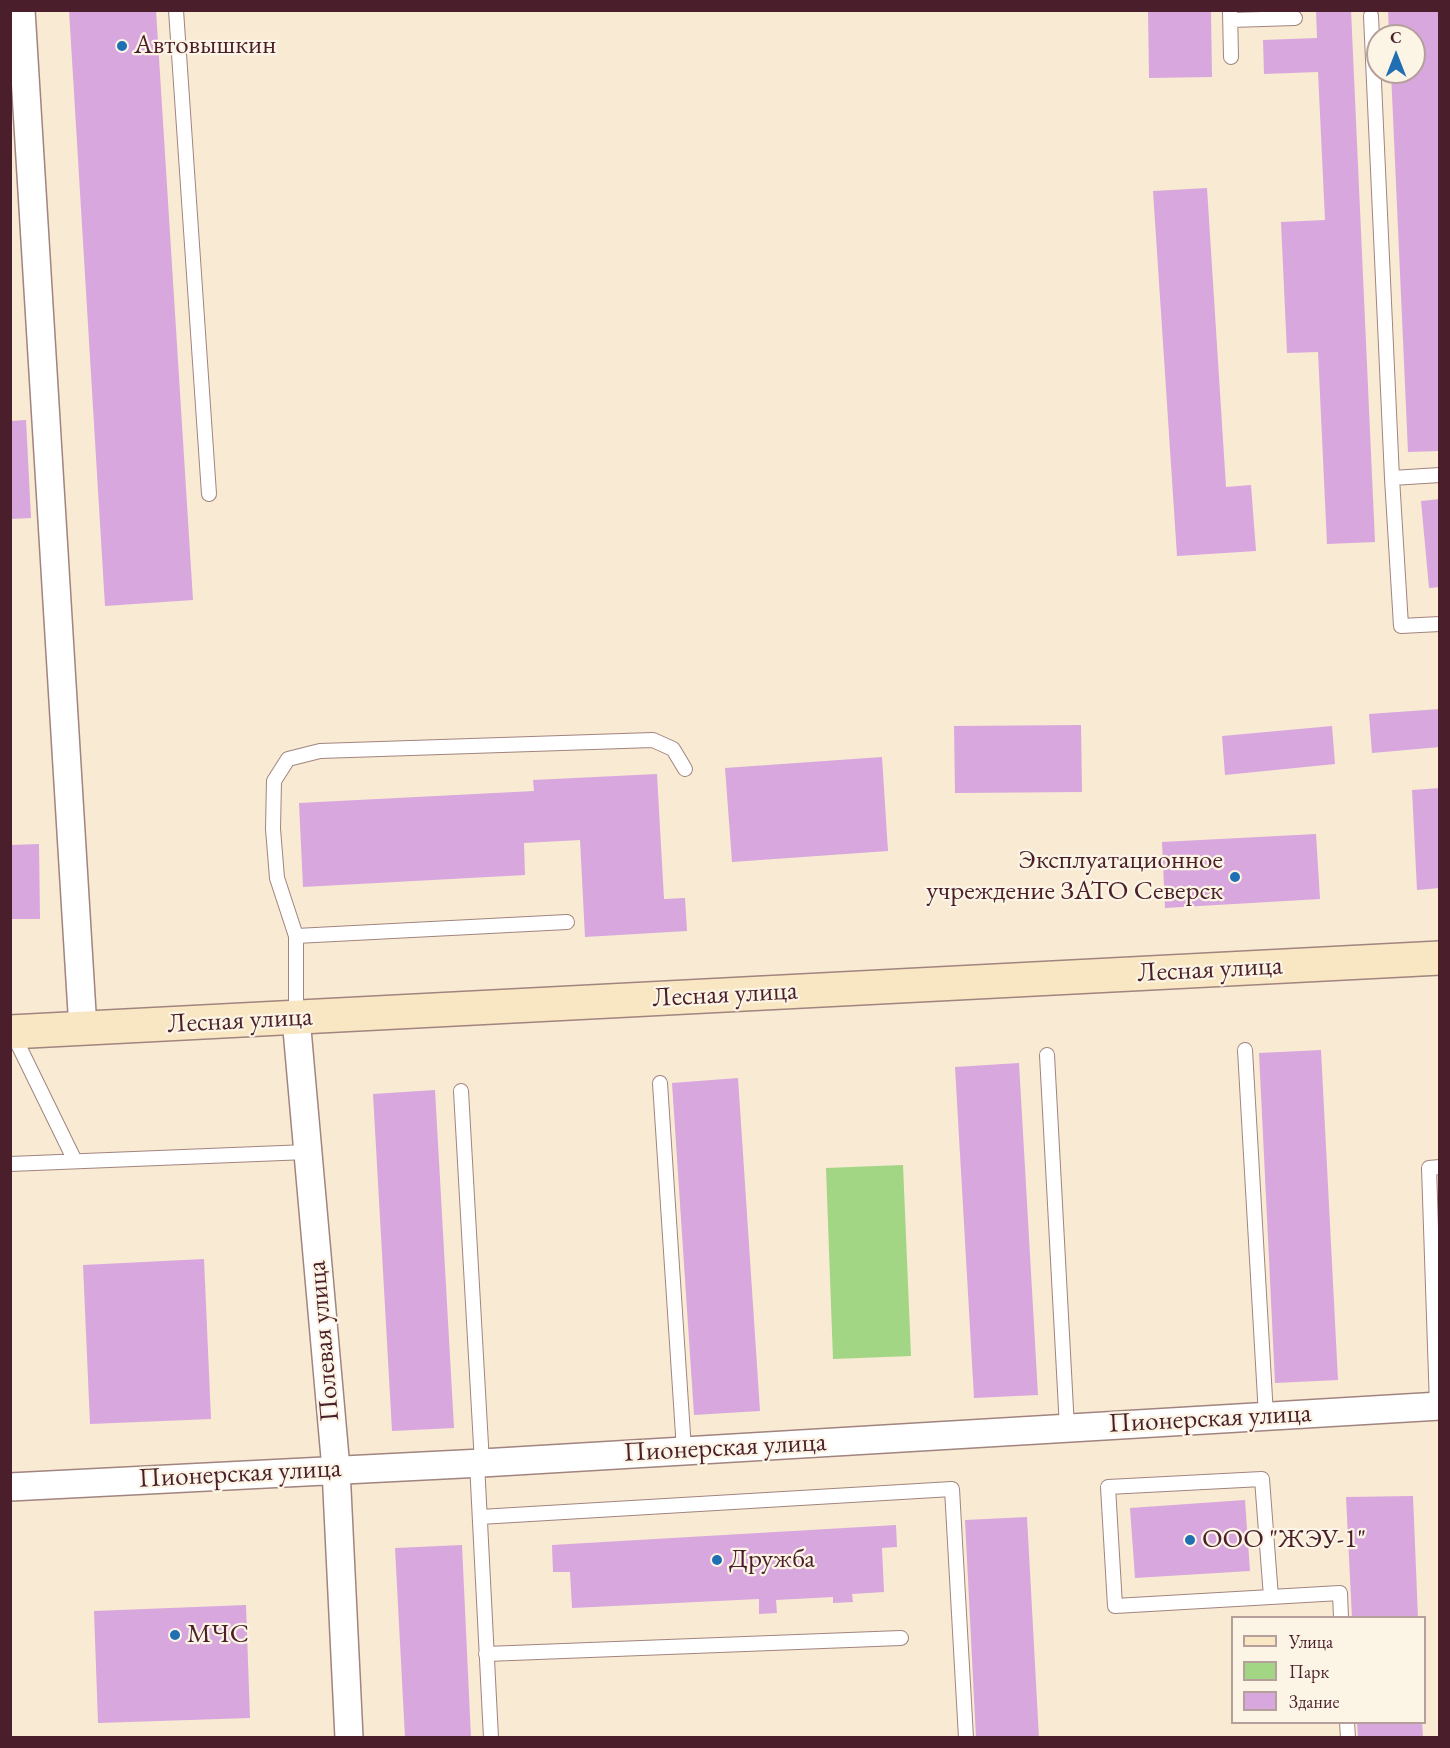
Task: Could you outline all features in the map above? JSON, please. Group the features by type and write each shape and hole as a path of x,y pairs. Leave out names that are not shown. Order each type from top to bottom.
{"main road":[{"name":"Лесная улица","path":"11,1032 1440,958"}],"street":[{"path":"21,10 83,1029"},
{"name":"Полевая улица","path":"296,1018 336,1469 349,1737"},
{"name":"Пионерская улица","path":"10,1487 479,1463 1438,1406"}],"lane":[{"path":"176,10 209,495"},
{"path":"1231,57 1230,15 1295,18"},
{"path":"1371,16 1401,626 1440,624"},
{"path":"1392,478 1440,475"},
{"path":"296,1018 296,936 277,878 273,829 274,781 288,759 320,751 653,740 673,749 685,769"},
{"path":"296,936 567,922"},
{"path":"11,1032 75,1161"},
{"path":"1245,1050 1266,1416"},
{"path":"1047,1055 1067,1428"},
{"path":"660,1083 684,1450"},
{"path":"461,1091 490,1737"},
{"path":"10,1164 307,1152"},
{"path":"1438,1406 1429,1168 1440,1167"},
{"path":"1271,1597 1262,1479 1108,1487 1115,1606 1271,1597 1340,1593 1341,1616"},
{"path":"480,1517 952,1489 966,1737"},
{"path":"486,1654 901,1638"}],"green space":[{"path":"903,1165 911,1356 833,1359 826,1168"}],"building":[{"path":"69,10 156,10 193,600 105,606"},
{"path":"1148,10 1211,10 1212,77 1149,78"},
{"path":"1316,10 1351,10 1375,542 1327,544 1318,352 1287,353 1281,222 1325,220 1318,72 1264,74 1263,40 1317,38"},
{"path":"1388,10 1440,10 1440,451 1408,452 1392,84 1426,84 1426,24 1389,24"},
{"path":"1207,188 1226,487 1251,485 1256,551 1177,556 1153,191"},
{"path":"26,420 31,518 10,519 10,421"},
{"path":"1440,499 1440,587 1429,588 1421,501"},
{"path":"1440,709 1440,747 1372,753 1369,714"},
{"path":"1081,725 1082,792 955,793 954,726"},
{"path":"1332,726 1335,764 1225,775 1222,736"},
{"path":"882,757 888,851 732,862 725,768"},
{"path":"657,774 664,899 685,898 687,931 585,937 580,840 524,843 525,875 303,887 299,803 534,791 533,780"},
{"path":"1440,788 1440,888 1417,890 1412,790"},
{"path":"1316,834 1320,899 1165,908 1162,842"},
{"path":"39,844 40,919 10,919 10,845"},
{"path":"1321,1050 1338,1380 1275,1383 1259,1053"},
{"path":"1019,1063 1038,1395 974,1398 955,1067"},
{"path":"738,1078 760,1411 694,1415 672,1083"},
{"path":"435,1090 454,1428 392,1431 373,1094"},
{"path":"204,1259 211,1419 90,1424 83,1265"},
{"path":"1413,1496 1418,1616 1352,1616 1346,1497"},
{"name":"ООО \"ЖЭУ-1\"","path":"1245,1500 1250,1571 1135,1578 1130,1508"},
{"path":"1027,1517 1039,1738 976,1738 965,1520"},
{"name":"Дружба","path":"896,1525 897,1547 882,1548 884,1592 852,1594 853,1602 833,1603 833,1597 776,1600 777,1613 759,1614 759,1599 572,1608 570,1572 553,1572 552,1545"},
{"path":"462,1545 471,1738 405,1738 395,1548"},
{"path":"246,1605 250,1718 98,1723 94,1611"},
{"path":"1357,1724 1422,1724 1423,1738 1358,1738"}],"place":[{"name":"Автовышкин","path":"122,46"},
{"name":"Эксплуатационное учреждение ЗАТО Северск","path":"1235,877"},
{"name":"ООО \"ЖЭУ-1\"","path":"1190,1540"},
{"name":"Дружба","path":"717,1560"},
{"name":"МЧС","path":"175,1635"}]}
